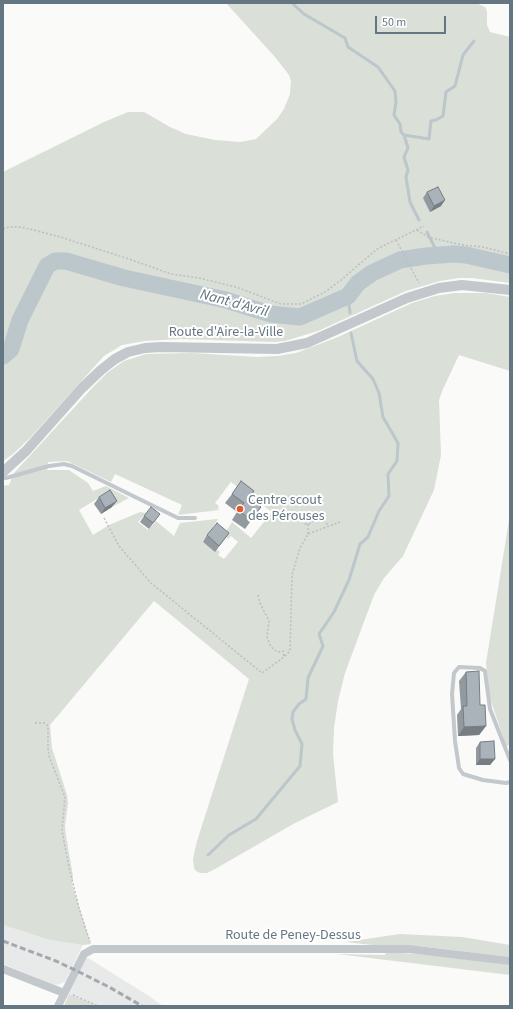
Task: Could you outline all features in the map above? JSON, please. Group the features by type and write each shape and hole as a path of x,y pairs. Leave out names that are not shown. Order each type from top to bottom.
{"street":[{"name":"Route d'Aire-la-Ville","path":"3,472 26,451 101,370 115,359 128,352 161,346 265,350 282,348 307,343 407,298 439,288 462,285 510,290"},
{"path":"58,1006 84,954 93,949"},
{"name":"Route de Peney-Dessus","path":"93,949 409,949 510,961"},
{"path":"3,969 64,993"}],"lane":[{"path":"3,477 6,478 49,466 64,464 72,466 178,518 195,518"},
{"path":"510,760 490,709 485,671 480,668 459,667 454,673 452,694 459,768 463,774 483,780 506,783 510,782"}],"path":[{"path":"3,229 9,227 22,227 57,236 171,274 200,278 236,287 281,304 301,304 308,302 325,292 377,249 424,226"},
{"path":"417,230 428,237 462,246 483,247 510,254"},
{"path":"396,240 418,280"},
{"path":"104,518 119,546 151,583 262,673 290,651 292,575 300,548 308,534 308,525 305,524 321,519 329,526"},
{"path":"308,534 340,522"},
{"path":"258,595 260,603 269,620 267,636 271,647 278,652 283,651 284,657"},
{"path":"35,723 45,722 48,726 49,756 65,797 62,831 72,884 93,949"},
{"path":"64,993 98,1006"}],"shaded area":[{"path":"226,3 476,3 485,7 487,11 487,25 490,32 510,37 510,283 472,278 459,278 440,281 406,291 318,331 285,341 181,339 145,341 122,345 104,356 30,438 3,461 3,172 104,122 128,112 144,112 170,127 186,134 215,140 240,142 256,139 277,119 284,109 290,94 291,81 289,75 275,57"},
{"path":"454,293 486,293 510,297 510,371 459,355 443,389 439,400 441,455 434,490 403,556 384,578 374,595 345,673 338,701 334,728 333,754 338,802 295,823 207,873 200,873 196,871 194,868 193,859 197,841 249,679 154,601 50,725 52,748 67,795 68,803 65,826 73,876 72,884 91,944 83,945 50,940 3,925 3,486 9,485 14,473 94,386 107,373 124,361 146,354 192,353 257,357 296,353 338,337 412,303 435,296","holes":["67,461 111,482 115,474 182,505 178,515 219,510 219,506 215,503 231,482 272,512 251,538 232,522 224,535 228,539 231,536 238,542 224,559 218,555 220,552 217,549 215,551 203,542 218,519 180,523 174,536 156,521 148,530 138,522 146,513 140,512 109,525 93,535 79,510 105,494 114,506 129,498 106,486 93,491 88,483 69,470 47,470 48,462"]},
{"path":"510,514 510,745 506,746 490,698 486,663"},
{"path":"3,925 50,940 83,945 65,982 57,985 52,984 3,964"},
{"path":"400,934 462,937 510,945 510,957 418,946 372,945 346,942"},
{"path":"386,952 446,956 510,965 510,975 337,954 385,955"},
{"path":"88,958 163,1006 98,1006 69,994 85,959"},
{"path":"69,994 83,1000 98,1006 64,1006"}],"building":[{"path":"438,187 445,200 434,206 427,192"},
{"path":"241,481 254,491 249,498 261,507 251,520 238,510 244,503 232,494"},
{"path":"110,490 117,501 105,508 99,497"},
{"path":"151,507 160,514 153,523 144,516"},
{"path":"217,523 229,533 219,546 207,535"},
{"path":"479,671 480,705 485,705 486,726 464,727 463,706 467,706 466,672"},
{"path":"494,741 495,759 480,759 480,742"}],"waterway":[{"path":"292,3 304,14 345,38 348,47 378,67 395,91 396,102 394,115 400,124 401,132 404,135 408,148 404,157 408,170 406,177 410,202 419,220"},
{"path":"404,135 429,139 431,121 443,116 446,92 455,86 463,55 474,41"},
{"path":"427,232 438,254"},
{"name":"Nant d'Avril","path":"3,356 11,349 20,320 47,266 55,261 66,261 124,278 226,300 270,314 300,317 348,296 358,283 372,273 400,260 454,254 466,255 510,265"},
{"path":"348,296 350,313"},
{"path":"208,855 229,835 256,819 300,766 302,744 295,730 292,719 293,712 299,704 306,699 308,678 323,646 319,634 334,612 349,580 360,544 368,537 379,511 389,496 388,474 397,461 398,443 383,417 379,393 373,379 357,361 351,333"}],"railway":[{"path":"3,941 56,961 109,987 142,1006"}],"place":[{"name":"Centre scout des Pérouses","path":"240,509"}]}
